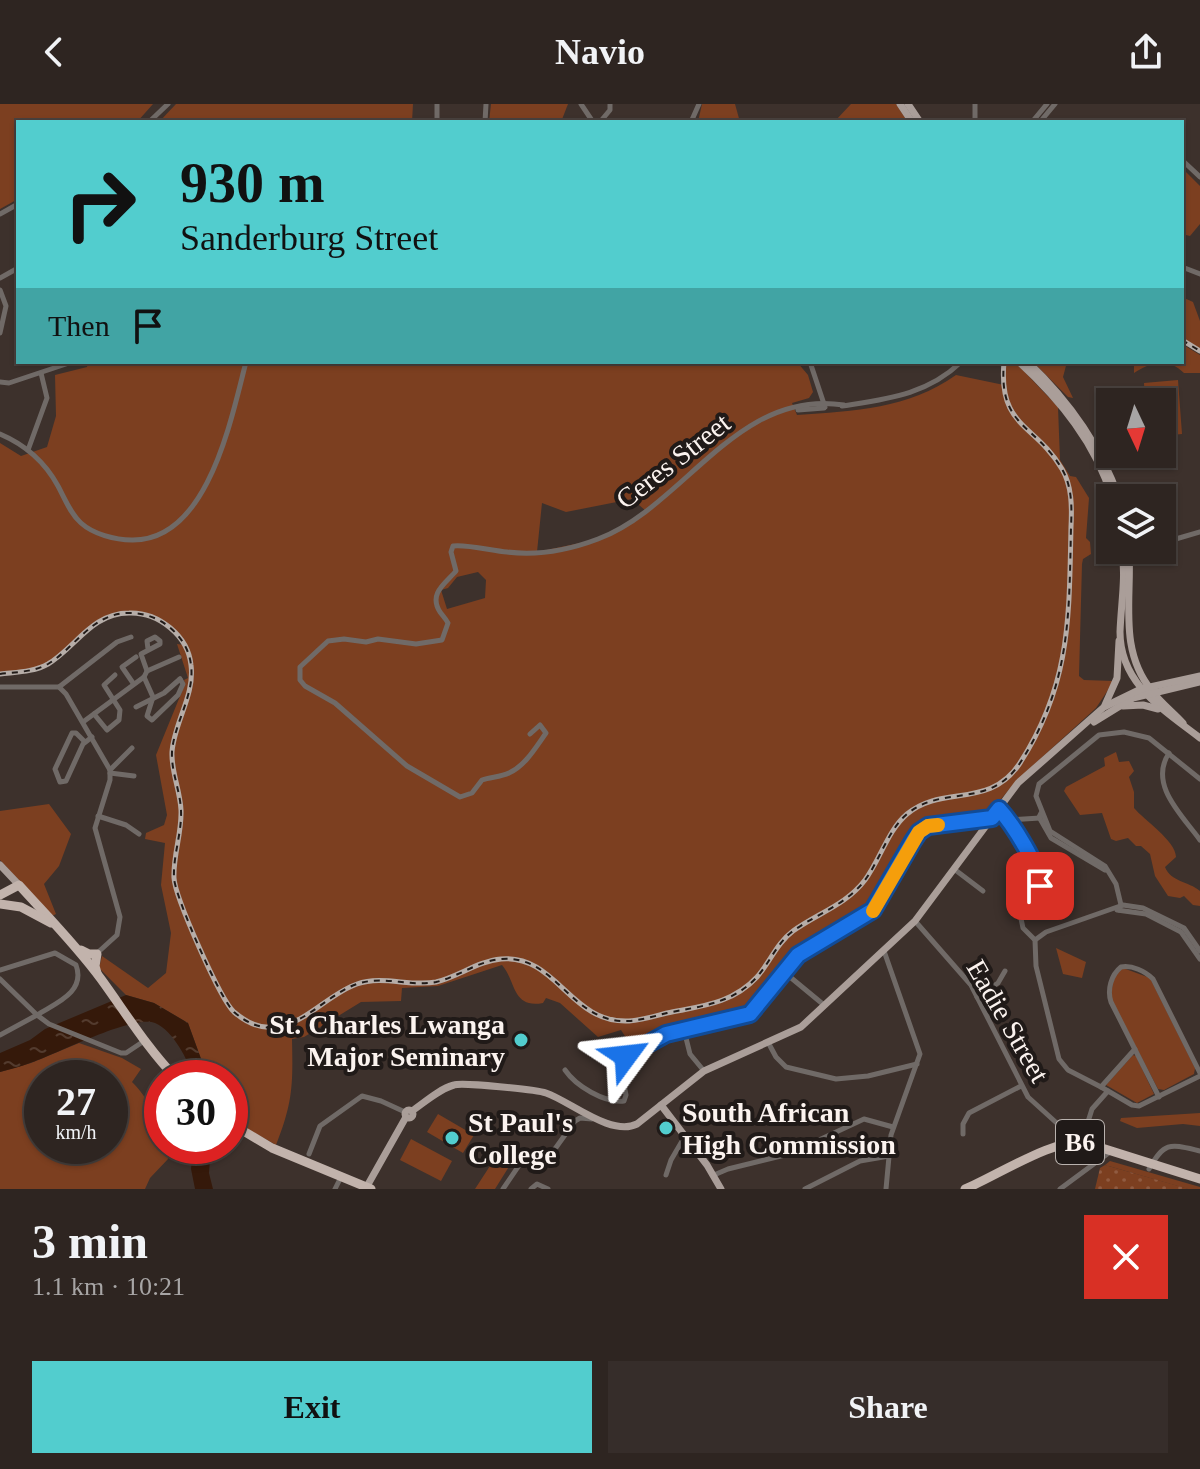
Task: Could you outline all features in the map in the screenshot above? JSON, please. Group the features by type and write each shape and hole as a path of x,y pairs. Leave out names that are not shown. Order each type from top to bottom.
{"highway":[{"path":"0,895 18,886 75,946 161,1060"},
{"path":"0,904 25,908 55,926"},
{"path":"75,946 89,954 97,954 95,966 101,979"},
{"path":"248,1138 338,1182 366,1189"},
{"name":"B6","path":"978,1189 1072,1141"},
{"name":"B6","path":"965,1189 1072,1141 1200,1182"}],"main road":[{"path":"1021,364 1059,401 1073,420 1107,484"},
{"path":"1030,364 1059,393 1089,433 1113,484"},
{"path":"1106,710 1116,684 1126,564"},
{"path":"1127,564 1128,639 1147,691"},
{"path":"1121,636 1126,659 1147,691 1200,738"},
{"path":"366,1189 408,1113 450,1086 472,1083 500,1089 540,1091 596,1118 632,1126 704,1071 796,1031 915,921 1018,783 1106,710 1147,691 1200,679"},
{"path":"1164,709 1168,697 1200,679"},
{"path":"1147,691 1183,686"},
{"path":"1106,710 1136,705 1164,709"},
{"path":"0,867 18,886"},
{"path":"661,1105 714,1175 721,1189"}],"street":[{"path":"151,120 168,104"},
{"path":"1034,120 1047,104"},
{"path":"1042,120 1055,104"},
{"path":"1184,162 1200,177"},
{"path":"0,290 6,306 0,333"},
{"path":"0,382 9,383 66,364"},
{"path":"0,434 28,450 42,463 72,514 83,525 122,540 140,541 155,537 184,519 204,487 226,439 245,364"},
{"path":"811,364 824,402"},
{"name":"Ceres Street","path":"793,409 824,402 844,405 893,399 940,379 959,364"},
{"path":"28,450 47,398 41,373"},
{"name":"Ceres Street","path":"530,734 540,725 546,730 530,756 516,768 505,775 482,780 472,793 460,797 407,766 342,709 305,686 300,680 301,665 328,641 344,639 366,642 378,639 416,644 442,640 448,623 439,611 436,595 441,584 456,571 452,546 512,553 550,552 610,534 647,511 736,435 793,409 824,402 844,405"},
{"path":"1176,539 1200,532"},
{"path":"0,687 59,687 117,642 131,637"},
{"path":"136,707 153,697 164,693 180,679 183,684 178,695 152,720 147,716 153,697 141,654 148,649"},
{"path":"133,683 122,667 136,657"},
{"path":"83,722 146,674 179,657"},
{"path":"94,714 108,729 120,717 114,698 104,685 115,675"},
{"path":"59,687 83,722 110,772"},
{"path":"1117,908 1116,884 1110,871 1047,833 1035,794 1039,784 1099,735 1124,732 1149,738 1200,779"},
{"path":"85,742 78,734 72,733 55,769 60,782 66,781 85,742 92,737"},
{"path":"87,961 117,935 120,917 95,831 110,772 132,748"},
{"path":"1169,753 1162,766 1165,789 1200,840"},
{"path":"110,772 134,776"},
{"path":"999,809 1040,878 1040,886 1020,911 1024,929 1035,940 1037,971 1060,1062 1068,1070 1134,1106 1159,1097 1200,1074 1153,979 1144,972 1121,967 1114,974 1109,996 1159,1097"},
{"path":"98,816 126,825 139,834"},
{"path":"1008,820 1042,816"},
{"path":"565,1070 575,1081 593,1092 624,1101 626,1095 621,1068 626,1056 666,1034 750,1014 806,949 873,910 923,828 992,818"},
{"path":"954,869 983,891"},
{"path":"1117,908 1146,914 1181,932 1200,959"},
{"path":"1035,940 1046,932 1117,908 1143,908 1184,928 1200,951"},
{"name":"Eadie Street","path":"915,921 969,982 1032,1102 1072,1141"},
{"path":"884,951 920,1051 893,1127 886,1189"},
{"path":"0,970 55,953 76,965 79,977 74,990 0,1035"},
{"path":"977,997 999,982 1005,971"},
{"path":"784,972 825,1006"},
{"path":"0,979 49,1024 121,1053 145,1040"},
{"path":"684,1030 690,1054 704,1071"},
{"path":"769,1044 786,1067 836,1079 868,1076 917,1064"},
{"path":"1072,1141 1087,1125 1104,1089 1135,1049"},
{"path":"963,1134 964,1120 969,1113 1021,1086"},
{"path":"309,1154 320,1126 362,1096 408,1113"},
{"path":"503,1189 526,1155 531,1152 547,1160 575,1121 596,1118"},
{"path":"714,1175 789,1154 864,1119 893,1127"},
{"path":"666,1175 685,1135"},
{"path":"1150,1168 1167,1146 1200,1151"},
{"path":"1060,1189 1107,1154"},
{"path":"805,1189 860,1161 889,1156"},
{"path":"531,1189 537,1184 548,1189"}],"shaded area":[{"path":"0,104 153,104 139,120 16,120 16,200 0,209"},
{"path":"176,104 413,104 412,120 161,120"},
{"path":"491,104 568,104 562,120 489,120"},
{"path":"702,104 735,104 739,120 698,120"},
{"path":"851,104 896,104 907,120 836,120"},
{"path":"1184,170 1200,186 1200,224 1190,236 1184,234"},
{"path":"1184,298 1193,302 1200,321 1200,349 1184,339"},
{"path":"1184,345 1200,355 1200,373 1184,373 1168,364 1184,364"},
{"path":"88,364 799,364 808,375 813,392 809,398 792,403 797,415 860,410 900,402 956,375 1004,385 1006,364 1017,364 1058,407 1060,460 1070,476 1076,477 1089,498 1086,538 1090,542 1091,554 1083,559 1082,564 1079,676 1084,680 1114,681 1096,708 1017,780 991,811 938,819 937,825 923,828 873,910 806,949 753,1012 666,1034 634,1050 621,1030 598,1037 560,1003 546,998 543,1003 525,1002 502,965 438,986 402,988 401,1001 361,1002 304,1037 292,1039 291,1093 276,1145 248,1129 248,1060 201,1060 188,1023 154,1003 126,995 99,968 102,956 148,988 166,973 171,933 161,885 165,843 145,839 146,833 164,825 167,815 156,755 184,680 188,678 177,644 184,645 175,634 153,619 142,614 117,613 91,626 50,662 27,671 0,674 0,443 21,456 47,447 56,416 55,375 87,367","holes":["632,499 646,511 599,539 537,552 542,503 566,512","478,572 486,580 485,598 447,609 441,590 448,588 457,577"]},
{"path":"1035,364 1066,364 1063,377 1073,398 1068,397"},
{"path":"1134,364 1155,364 1147,366 1134,373"},
{"path":"1178,380 1182,434 1176,435 1176,388 1144,388 1144,383"},
{"path":"1116,752 1119,762 1129,761 1134,771 1129,777 1134,792 1134,808 1175,851 1176,857 1165,867 1171,876 1200,891 1200,906 1193,905 1184,896 1168,896 1155,876 1150,854 1128,838 1111,839 1102,813 1080,815 1064,791 1105,766 1104,758"},
{"path":"49,804 71,834 59,866 44,884 56,914 52,916 0,860 0,811"},
{"path":"1056,948 1086,962 1082,978 1063,974"},
{"path":"1123,968 1150,978 1195,1068 1194,1074 1164,1090 1158,1089 1112,1001 1114,978"},
{"path":"79,1043 125,1060 38,1060"},
{"path":"1133,1055 1154,1094 1137,1103 1106,1085"},
{"path":"128,1061 141,1069 132,1082 144,1097 144,1164 163,1164 150,1178 145,1189 0,1189 0,1072 24,1065 24,1164 128,1164"},
{"path":"1200,1113 1200,1126 1183,1124 1137,1128 1120,1121 1121,1118"},
{"path":"438,1114 474,1135 463,1153 427,1132"},
{"path":"411,1139 452,1161 441,1181 400,1160"},
{"path":"499,1152 509,1158 507,1162 510,1165 495,1189 475,1189"},
{"path":"1110,1161 1200,1189 1188,1189 1105,1165"},
{"path":"1105,1165 1189,1189 1095,1189 1100,1168"}],"water":[{"path":"126,995 154,1003 188,1023 201,1060 186,1060 168,1032 155,1023 144,1022 112,1030 39,1060 24,1060 24,1065 0,1072 0,1053 30,1040 45,1029"},
{"path":"191,1164 210,1164 213,1189 195,1189"}],"railway":[{"path":"1184,341 1200,351"},
{"path":"0,674 43,667 94,625 116,614 140,614 161,621 184,644 189,654 191,676 172,752 181,810 174,878 190,925 227,1003 252,1024 269,1028 285,1025 357,984 377,981 436,982 501,959 520,960 536,967 592,1012 609,1019 639,1020 715,1002 747,986 793,931 857,889 907,814 935,800 994,787 1020,763 1037,734 1058,677 1064,649 1071,497 1068,482 1052,454 1013,413 1004,384 1004,364"}],"slow traffic":[{"path":"873,911 919,832 928,826 938,825"}],"place":[{"name":"St. Charles Lwanga Major Seminary","path":"521,1040"},
{"name":"South African High Commission","path":"666,1128"},
{"name":"St Paul's College","path":"452,1138"}],"route":[{"path":"626,1056 666,1034 750,1014 798,955 873,910 923,828 992,818 999,809 1039,875 1040,886"}]}
